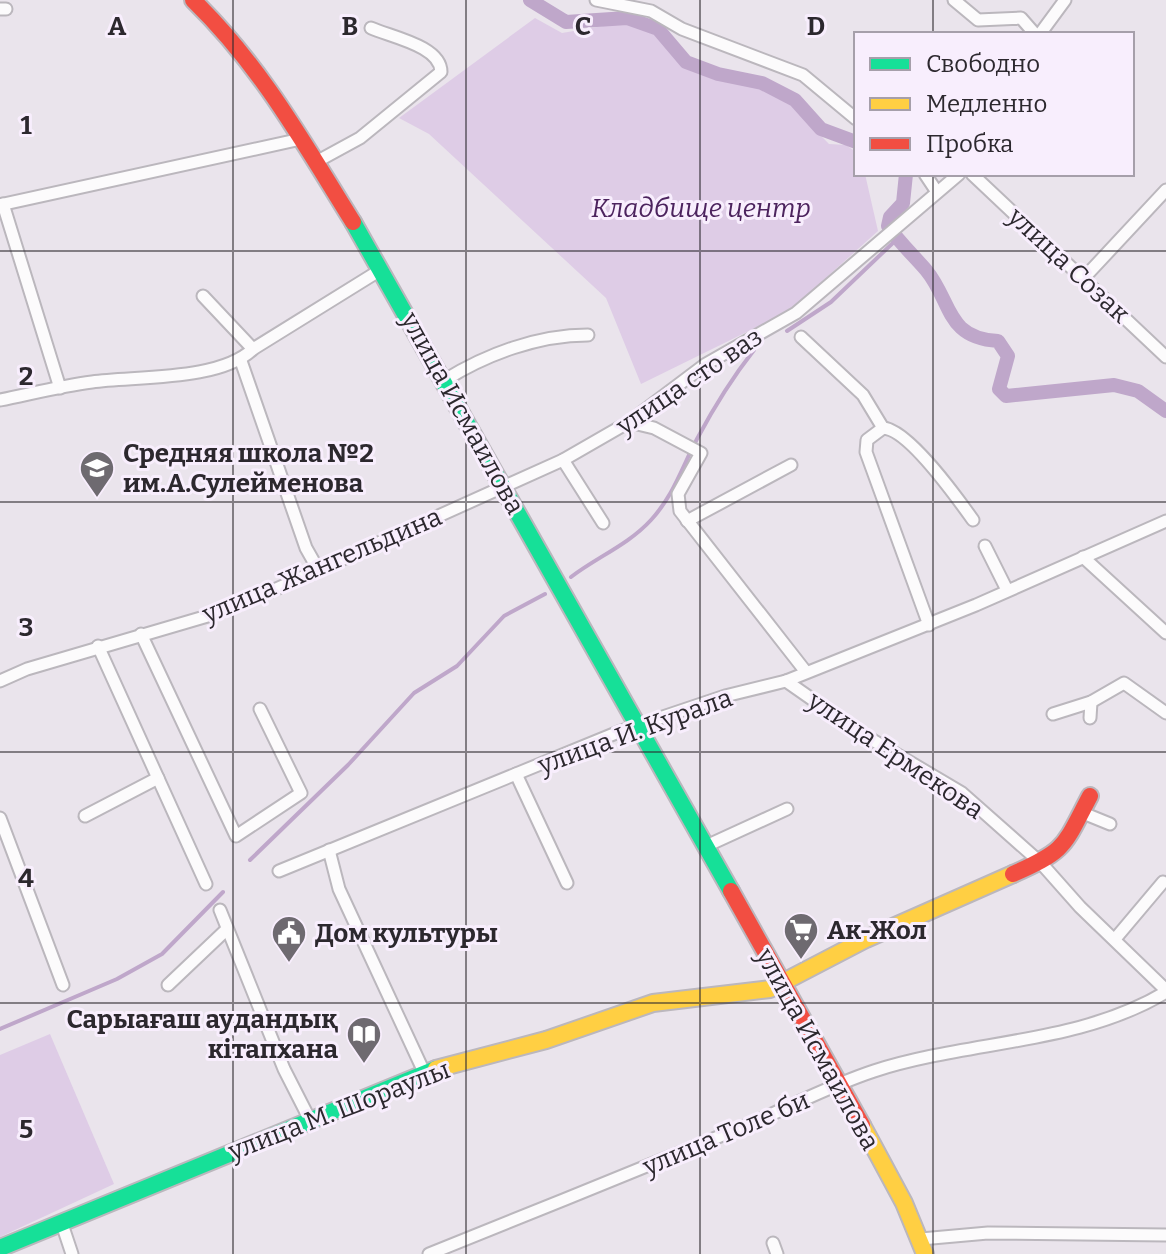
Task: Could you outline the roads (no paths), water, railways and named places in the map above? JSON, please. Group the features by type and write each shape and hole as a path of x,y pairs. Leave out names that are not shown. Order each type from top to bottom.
{"main road":[{"name":"улица Исмаилова","path":"193,0 241,50 316,162 382,269 839,1083 923,1246"},
{"path":"781,983 866,939 1058,853 1090,796"},
{"name":"улица М. Шораулы","path":"0,1248 120,1201 181,1171 424,1072 546,1040 653,1003 760,990 781,983"}],"street":[{"path":"596,0 651,11 682,29 803,75 854,117"},
{"path":"954,0 978,20 1021,18 1035,32"},
{"path":"1039,32 1065,0"},
{"path":"316,162 398,114 441,72 442,67 429,51 371,28"},
{"path":"60,388 1,204 199,164 301,139"},
{"path":"926,176 937,192"},
{"name":"улица сто ваз","path":"505,488 563,460 629,422 706,364 808,304 957,176"},
{"name":"улица Созак","path":"974,176 1166,357"},
{"path":"1083,279 1166,190"},
{"path":"0,400 60,388 139,380 241,361 253,349 382,269"},
{"path":"203,296 253,349"},
{"path":"445,380 485,358 536,341 559,335 588,335"},
{"path":"801,337 863,395 883,428 897,432 954,492 973,520"},
{"path":"241,361 306,548 319,571"},
{"path":"629,422 654,428 701,453 678,494 680,511 687,521 791,465"},
{"path":"883,428 867,440 866,452 929,625"},
{"path":"563,460 603,523"},
{"name":"улица Жангельдина","path":"0,681 98,646 211,615 319,571 505,488"},
{"name":"улица Ермекова","path":"687,521 806,672"},
{"name":"улица И. Курала","path":"279,871 637,728 725,696 786,681 929,625 1166,521"},
{"path":"985,546 1007,590"},
{"path":"1083,557 1166,633"},
{"path":"141,634 236,836 301,793 260,709"},
{"path":"98,646 206,884"},
{"name":"улица Ермекова","path":"786,681 859,732 962,793 1041,863 1080,907 1165,987"},
{"path":"1053,714 1091,702 1124,683 1166,713"},
{"path":"1090,718 1091,702"},
{"path":"516,774 567,883"},
{"path":"85,816 158,778"},
{"path":"704,847 787,809"},
{"path":"1083,813 1110,824"},
{"path":"0,818 63,985"},
{"path":"329,850 339,889 424,1072"},
{"path":"1115,939 1163,882"},
{"path":"220,910 284,1069 310,1120"},
{"path":"168,985 226,930"},
{"name":"улица Толе би","path":"429,1254 755,1122 839,1083 877,1070 1088,1025 1123,1013 1165,987"},
{"path":"62,1224 72,1254"},
{"path":"923,1246 988,1233 1166,1235"}],"waterway":[{"path":"530,0 566,22 627,18 658,29 686,62 718,74 762,83 795,100 821,129 854,141"},
{"path":"906,176 903,203 890,217 888,226 926,270 959,325 968,333 998,341 1008,356 999,389 1006,396 1114,385 1138,391 1166,411"},
{"path":"787,331 831,302 897,239"},
{"path":"571,577 632,537 651,520 672,491 717,404 754,350"},
{"path":"250,860 348,765 414,693 457,666 504,616 545,594"},
{"path":"0,1029 117,979 162,954 223,892"}],"place":[{"name":"Средняя школа №2 им.А.Сулейменова","path":"97,499"},
{"name":"Ак-Жол","path":"801,961"},
{"name":"Дом культуры","path":"289,964"},
{"name":"Сарыағаш аудандық кітапхана","path":"364,1065"}],"park label":[{"name":"Кладбище центр","path":"701,208"}]}
